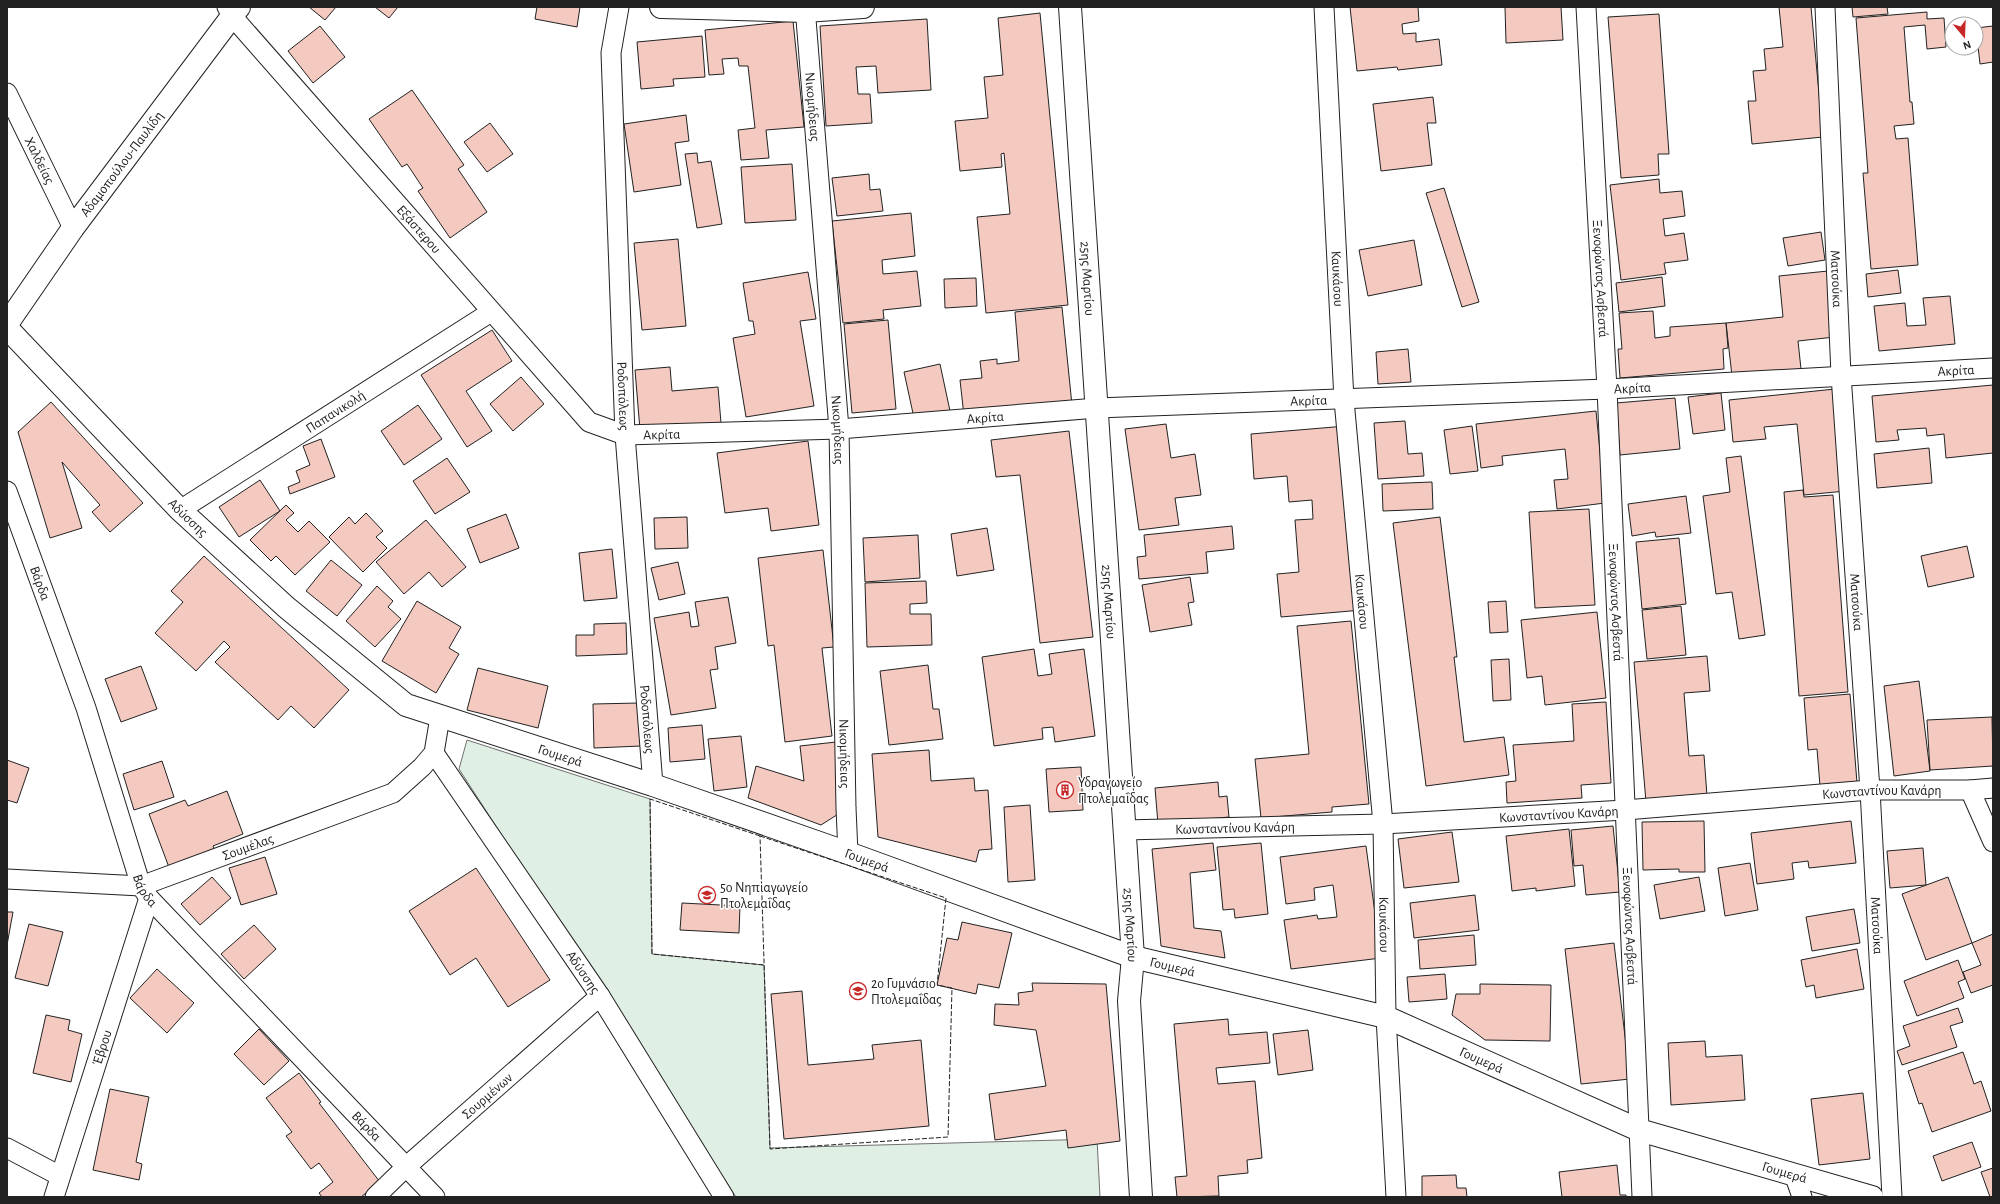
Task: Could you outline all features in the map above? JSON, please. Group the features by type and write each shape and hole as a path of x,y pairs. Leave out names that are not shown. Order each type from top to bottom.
{"street":[{"name":"Ροδοπόλεως","path":"619,7 611,53 625,435 653,785"},
{"path":"662,7 805,9 863,7"},
{"name":"25ης Μαρτίου","path":"1070,7 1133,957 1129,1001 1141,1197"},
{"name":"Καυκάσου","path":"1324,7 1344,400 1383,824 1386,1017 1396,1197"},
{"name":"Ξενοφώντος Ασβεστά","path":"1586,7 1607,389 1642,1197"},
{"name":"Ματσούκα","path":"1825,7 1841,375 1870,790 1892,1197"},
{"name":"Νικομήδειας","path":"805,9 839,430 848,853"},
{"name":"Εξάστερου","path":"233,10 491,312 589,422 625,435"},
{"name":"Αδαμοπούλου-Παυλίδη","path":"7,324 73,228 233,10"},
{"name":"Χαλδείας","path":"7,93 73,228"},
{"name":"Παπανικολή","path":"180,510 491,312"},
{"name":"Αδύσσης","path":"7,328 180,510 286,607 387,689"},
{"name":"Ακρίτα","path":"625,435 839,430 1097,408 1344,400 1607,389 1841,375 1993,368"},
{"name":"Βάρδα","path":"7,491 86,708 145,892 435,1197"},
{"name":"Γουμερά","path":"387,689 406,705 440,718 653,785 848,853 1133,957 1386,1017 1639,1130 1872,1197"},
{"path":"434,753 440,718"},
{"name":"Αδύσσης","path":"434,753 600,996 724,1197"},
{"name":"Σουμέλας","path":"7,879 145,892 393,793 422,767 434,753"},
{"name":"Κωνσταντίνου Κανάρη","path":"1124,830 1383,824 1625,810 1870,790 1970,790 1993,788"},
{"path":"1970,790 1993,842"},
{"name":"Έβρου","path":"54,1197 145,892"},
{"name":"Σουρμένων","path":"375,1197 406,1166 600,996"},
{"path":"7,1148 60,1176"},
{"path":"1794,1174 1802,1197"}],"green space":[{"path":"467,740 650,799 652,954 764,965 770,1148 1097,1139 1100,1197 736,1197 459,769"}],"building":[{"path":"309,7 336,7 325,20"},
{"path":"375,7 398,7 389,18"},
{"path":"537,7 580,7 577,27 535,19"},
{"path":"1350,7 1418,7 1419,21 1402,24 1403,34 1416,33 1416,42 1439,39 1442,65 1398,70 1397,67 1357,71"},
{"path":"1505,7 1561,7 1563,40 1506,43"},
{"path":"1779,7 1811,7 1823,137 1752,144 1748,101 1756,101 1753,71 1766,70 1764,49 1783,47"},
{"path":"1852,7 1887,7 1888,14 1853,17"},
{"path":"1927,12 1927,19 1944,18 1944,47 1927,49 1925,25 1904,27 1910,102 1912,102 1914,124 1894,126 1896,139 1908,138 1918,265 1871,269 1863,173 1868,173 1856,18"},
{"path":"1040,13 1068,305 986,313 977,217 1010,214 1004,153 1001,154 1002,167 960,171 955,121 988,118 984,77 1003,75 998,18"},
{"path":"1659,14 1669,154 1658,154 1659,175 1621,178 1608,17"},
{"path":"927,19 931,90 878,93 876,66 856,67 858,94 870,94 872,123 826,126 820,26"},
{"path":"793,21 804,127 766,130 769,158 741,160 738,130 755,128 748,66 739,66 738,58 722,59 724,74 709,75 705,30"},
{"path":"320,26 345,57 313,83 288,51"},
{"path":"1993,26 1993,62 1980,64 1979,56 1984,56 1984,27"},
{"path":"702,36 705,77 673,79 674,86 641,89 637,42"},
{"path":"412,90 464,165 458,169 487,212 450,238 418,191 423,188 407,164 402,167 369,119"},
{"path":"1433,97 1436,123 1427,123 1432,165 1381,171 1373,104"},
{"path":"686,115 689,141 675,143 681,185 634,192 624,124"},
{"path":"490,123 513,154 487,172 464,142"},
{"path":"697,153 698,163 711,161 722,224 697,228 685,154"},
{"path":"792,164 796,220 745,223 741,167"},
{"path":"869,174 870,190 880,189 883,211 837,216 832,178"},
{"path":"1659,179 1660,193 1682,191 1685,216 1663,219 1665,236 1684,233 1688,260 1664,263 1666,274 1621,280 1610,185"},
{"path":"1444,188 1479,302 1462,307 1426,193"},
{"path":"911,213 915,256 882,260 883,274 917,271 921,306 883,310 884,319 843,323 832,221"},
{"path":"1821,232 1825,260 1788,266 1783,238"},
{"path":"678,239 686,326 642,330 634,243"},
{"path":"1414,240 1422,285 1368,296 1359,250"},
{"path":"1898,270 1901,293 1868,297 1866,274"},
{"path":"1828,271 1835,337 1798,341 1801,369 1732,376 1726,323 1783,317 1779,276"},
{"path":"808,272 816,319 800,321 814,406 746,417 733,338 755,334 753,321 749,321 743,283"},
{"path":"1662,277 1665,306 1619,312 1616,283"},
{"path":"976,278 977,306 945,308 944,279"},
{"path":"1950,296 1955,344 1879,351 1874,306 1905,303 1907,326 1926,325 1923,298"},
{"path":"1062,307 1072,405 964,416 960,380 982,378 980,361 997,359 997,364 1019,361 1015,312"},
{"path":"1653,311 1655,338 1670,336 1670,327 1726,323 1728,348 1723,349 1724,369 1620,378 1618,349 1622,349 1619,313"},
{"path":"888,320 896,409 852,413 844,324"},
{"path":"492,330 512,361 466,391 492,431 467,447 421,375"},
{"path":"1408,349 1411,382 1378,384 1376,352"},
{"path":"940,364 950,411 914,418 904,372"},
{"path":"670,367 672,391 718,387 721,423 640,430 635,370"},
{"path":"521,377 544,404 513,431 490,404"},
{"path":"1993,385 1993,453 1946,458 1944,434 1927,436 1926,428 1897,430 1899,440 1876,442 1872,396"},
{"path":"1835,389 1846,491 1804,495 1797,424 1764,427 1766,439 1733,442 1729,400"},
{"path":"1721,393 1725,430 1693,434 1688,397"},
{"path":"1675,398 1680,449 1620,455 1616,403"},
{"path":"51,402 143,503 110,532 92,512 100,505 62,462 82,528 50,538 18,432"},
{"path":"418,405 442,439 404,465 381,431"},
{"path":"1596,411 1605,503 1557,509 1554,480 1568,479 1565,449 1502,456 1503,465 1481,468 1476,424"},
{"path":"1405,421 1408,454 1422,453 1424,476 1378,479 1374,423"},
{"path":"1166,424 1171,458 1195,454 1201,495 1175,498 1179,525 1139,530 1125,429"},
{"path":"1346,426 1362,610 1281,617 1277,574 1299,572 1295,520 1313,519 1312,500 1289,502 1287,476 1254,479 1251,434"},
{"path":"1472,426 1478,471 1450,474 1444,430"},
{"path":"1069,431 1093,637 1040,643 1020,475 996,477 991,440"},
{"path":"321,439 335,477 290,494 288,487 300,482 296,471 310,465 303,446"},
{"path":"808,441 819,525 771,531 768,508 725,513 717,453"},
{"path":"1929,448 1932,483 1877,488 1874,454"},
{"path":"1741,456 1765,635 1739,639 1732,592 1716,594 1703,496 1730,492 1726,458"},
{"path":"447,458 470,492 435,514 413,481"},
{"path":"260,480 280,511 239,537 219,507"},
{"path":"1432,482 1433,509 1383,511 1382,484"},
{"path":"1803,490 1804,497 1833,495 1848,692 1799,696 1784,492"},
{"path":"1686,496 1691,533 1656,537 1655,532 1632,536 1628,504"},
{"path":"286,505 294,513 286,520 298,532 309,521 330,542 295,575 276,556 271,561 250,540"},
{"path":"1589,509 1595,605 1535,608 1529,512"},
{"path":"366,513 383,531 376,537 387,548 363,572 329,537 349,517 355,524"},
{"path":"506,514 519,548 480,563 467,529"},
{"path":"687,517 688,548 655,549 654,518"},
{"path":"1440,517 1457,657 1454,657 1464,742 1504,737 1509,775 1426,786 1393,523"},
{"path":"426,520 466,567 442,587 429,572 404,594 376,562"},
{"path":"1232,526 1234,549 1206,552 1208,573 1139,579 1137,557 1146,556 1144,535"},
{"path":"987,528 994,570 957,576 951,534"},
{"path":"918,535 920,578 865,582 863,538"},
{"path":"1679,538 1686,604 1642,609 1636,542"},
{"path":"1967,546 1974,577 1928,587 1921,556"},
{"path":"612,549 617,598 584,601 579,553"},
{"path":"823,550 834,647 822,648 832,736 785,742 774,645 768,646 758,558"},
{"path":"204,556 349,690 314,728 291,706 278,720 215,662 230,647 224,641 196,671 155,633 183,602 171,591"},
{"path":"331,560 362,585 337,616 306,591"},
{"path":"678,562 685,594 659,600 651,568"},
{"path":"1190,577 1194,602 1188,603 1192,625 1150,632 1142,585"},
{"path":"926,581 927,603 910,604 910,614 931,614 932,645 867,647 865,583"},
{"path":"377,586 393,601 388,607 401,619 375,647 346,621"},
{"path":"728,597 736,643 715,647 718,669 710,670 716,708 671,715 654,618 689,612 691,627 699,626 695,602"},
{"path":"417,601 461,627 449,648 459,654 436,693 382,661"},
{"path":"1506,601 1508,632 1490,633 1488,602"},
{"path":"1681,606 1686,655 1647,659 1642,610"},
{"path":"1597,612 1606,698 1545,705 1542,676 1527,678 1521,620"},
{"path":"1351,621 1369,804 1332,807 1332,812 1261,818 1255,759 1309,754 1297,626"},
{"path":"626,623 627,654 576,656 576,635 594,635 594,624"},
{"path":"1034,649 1038,676 1052,674 1049,654 1084,649 1095,736 1055,742 1053,727 1042,728 1043,739 994,746 982,657"},
{"path":"1707,656 1710,691 1684,693 1689,756 1704,755 1707,796 1646,802 1634,662"},
{"path":"1509,659 1511,700 1493,701 1491,660"},
{"path":"928,665 933,709 939,709 943,739 889,745 880,671"},
{"path":"141,666 157,709 121,722 105,679"},
{"path":"478,668 548,686 538,728 467,710"},
{"path":"1919,681 1930,771 1894,776 1884,686"},
{"path":"1850,694 1857,783 1820,786 1817,749 1808,750 1804,698"},
{"path":"1606,702 1611,783 1581,785 1582,798 1507,803 1506,782 1516,781 1513,745 1574,741 1572,704"},
{"path":"639,703 641,746 594,748 593,704"},
{"path":"1992,717 1993,766 1930,770 1927,720"},
{"path":"702,725 705,759 670,762 668,728"},
{"path":"741,736 747,787 714,791 708,739"},
{"path":"836,742 843,811 821,825 748,798 756,766 804,781 800,746"},
{"path":"929,750 931,781 974,778 975,791 988,790 992,849 979,850 976,862 878,837 872,754"},
{"path":"7,760 29,768 17,803 7,800"},
{"path":"162,761 174,797 134,810 123,774"},
{"name":"Υδραγωγείο Πτολεμαΐδας","path":"1081,767 1083,810 1049,812 1046,769"},
{"path":"1218,782 1219,797 1227,796 1229,817 1158,824 1155,788"},
{"path":"227,791 243,834 213,846 216,853 170,870 149,814 185,800 188,806"},
{"path":"1030,805 1035,880 1008,882 1004,807"},
{"path":"1704,821 1705,872 1679,872 1679,869 1643,870 1642,822"},
{"path":"1851,821 1856,863 1809,868 1808,861 1792,863 1794,879 1757,884 1751,833"},
{"path":"1613,826 1620,892 1586,895 1583,865 1574,866 1571,830"},
{"path":"1569,829 1575,886 1536,891 1536,888 1512,891 1506,836"},
{"path":"1452,832 1459,882 1404,888 1398,839"},
{"path":"1213,843 1216,870 1190,873 1194,928 1221,931 1225,958 1161,946 1152,849"},
{"path":"1261,843 1268,914 1235,918 1234,909 1223,910 1217,847"},
{"path":"1366,846 1381,958 1291,969 1284,920 1317,915 1318,919 1337,917 1333,885 1314,888 1315,900 1286,904 1280,857"},
{"path":"1923,848 1926,885 1890,888 1887,851"},
{"path":"265,857 277,894 241,905 229,868"},
{"path":"1750,863 1758,910 1725,916 1718,868"},
{"path":"476,868 550,980 508,1007 476,958 450,975 409,911"},
{"path":"212,877 231,898 200,925 181,904"},
{"path":"1699,877 1705,911 1660,919 1654,885"},
{"path":"1948,877 1972,943 1926,960 1902,894"},
{"path":"1475,895 1479,930 1414,938 1410,903"},
{"path":"682,903 740,906 739,933 680,930"},
{"path":"1854,909 1860,943 1812,951 1806,917"},
{"path":"7,912 13,912 7,945"},
{"path":"962,922 1012,933 999,988 978,984 976,994 937,985 947,938 958,940"},
{"path":"29,924 63,932 48,986 15,978"},
{"path":"254,925 276,949 244,979 221,954"},
{"path":"1993,934 1993,985 1971,993 1963,972 1981,965 1972,943"},
{"path":"1474,935 1476,965 1420,969 1418,940"},
{"path":"1614,943 1630,1079 1581,1084 1565,949"},
{"path":"1857,949 1864,989 1816,998 1814,985 1806,987 1801,960"},
{"path":"1958,960 1965,979 1958,982 1964,998 1917,1016 1904,981"},
{"path":"157,969 194,1003 167,1033 130,998"},
{"path":"1445,974 1447,999 1409,1002 1407,977"},
{"path":"1032,983 1106,984 1120,1141 1068,1148 1066,1130 995,1140 989,1094 1046,1086 1036,1030 994,1025 995,1004 1019,1005 1018,993 1033,991"},
{"path":"1480,984 1551,985 1550,1041 1485,1040 1452,1015 1456,994 1480,994"},
{"path":"802,991 808,1065 874,1059 872,1045 921,1040 929,1126 784,1139 771,994"},
{"path":"1958,1008 1963,1022 1950,1026 1957,1047 1902,1065 1897,1051 1910,1046 1903,1026"},
{"path":"46,1015 70,1020 68,1030 82,1034 71,1082 33,1073"},
{"path":"1228,1019 1229,1035 1267,1032 1270,1063 1216,1068 1218,1084 1255,1081 1262,1158 1247,1160 1248,1173 1218,1176 1219,1196 1177,1197 1175,1177 1187,1176 1174,1024"},
{"path":"259,1029 289,1061 264,1085 234,1054"},
{"path":"1308,1030 1313,1070 1278,1075 1273,1034"},
{"path":"1705,1041 1706,1057 1742,1055 1745,1100 1671,1105 1668,1043"},
{"path":"1963,1052 1974,1084 1981,1081 1991,1111 1932,1132 1922,1103 1919,1104 1908,1071"},
{"path":"299,1073 321,1102 319,1103 380,1182 361,1197 322,1197 319,1193 333,1182 319,1163 311,1169 286,1136 292,1132 266,1098"},
{"path":"110,1089 149,1097 136,1162 142,1164 139,1180 93,1170"},
{"path":"1863,1093 1870,1159 1819,1165 1811,1099"},
{"path":"1972,1142 1981,1167 1942,1181 1933,1156"},
{"path":"1617,1165 1620,1195 1626,1195 1626,1197 1562,1197 1559,1172"},
{"path":"1993,1168 1993,1197 1990,1197 1981,1172"},
{"path":"1456,1175 1457,1188 1466,1188 1467,1197 1422,1197 1422,1176"}],"fence":[{"path":"760,836 650,799 652,954 764,965"},
{"path":"760,836 946,898 937,985 952,988 948,1137 770,1149 760,836"}],"place":[{"name":"Υδραγωγείο Πτολεμαΐδας","path":"1065,790"},
{"name":"5ο Νηπιαγωγείο Πτολεμαΐδας","path":"707,895"},
{"name":"2ο Γυμνάσιο Πτολεμαΐδας","path":"858,991"}]}
